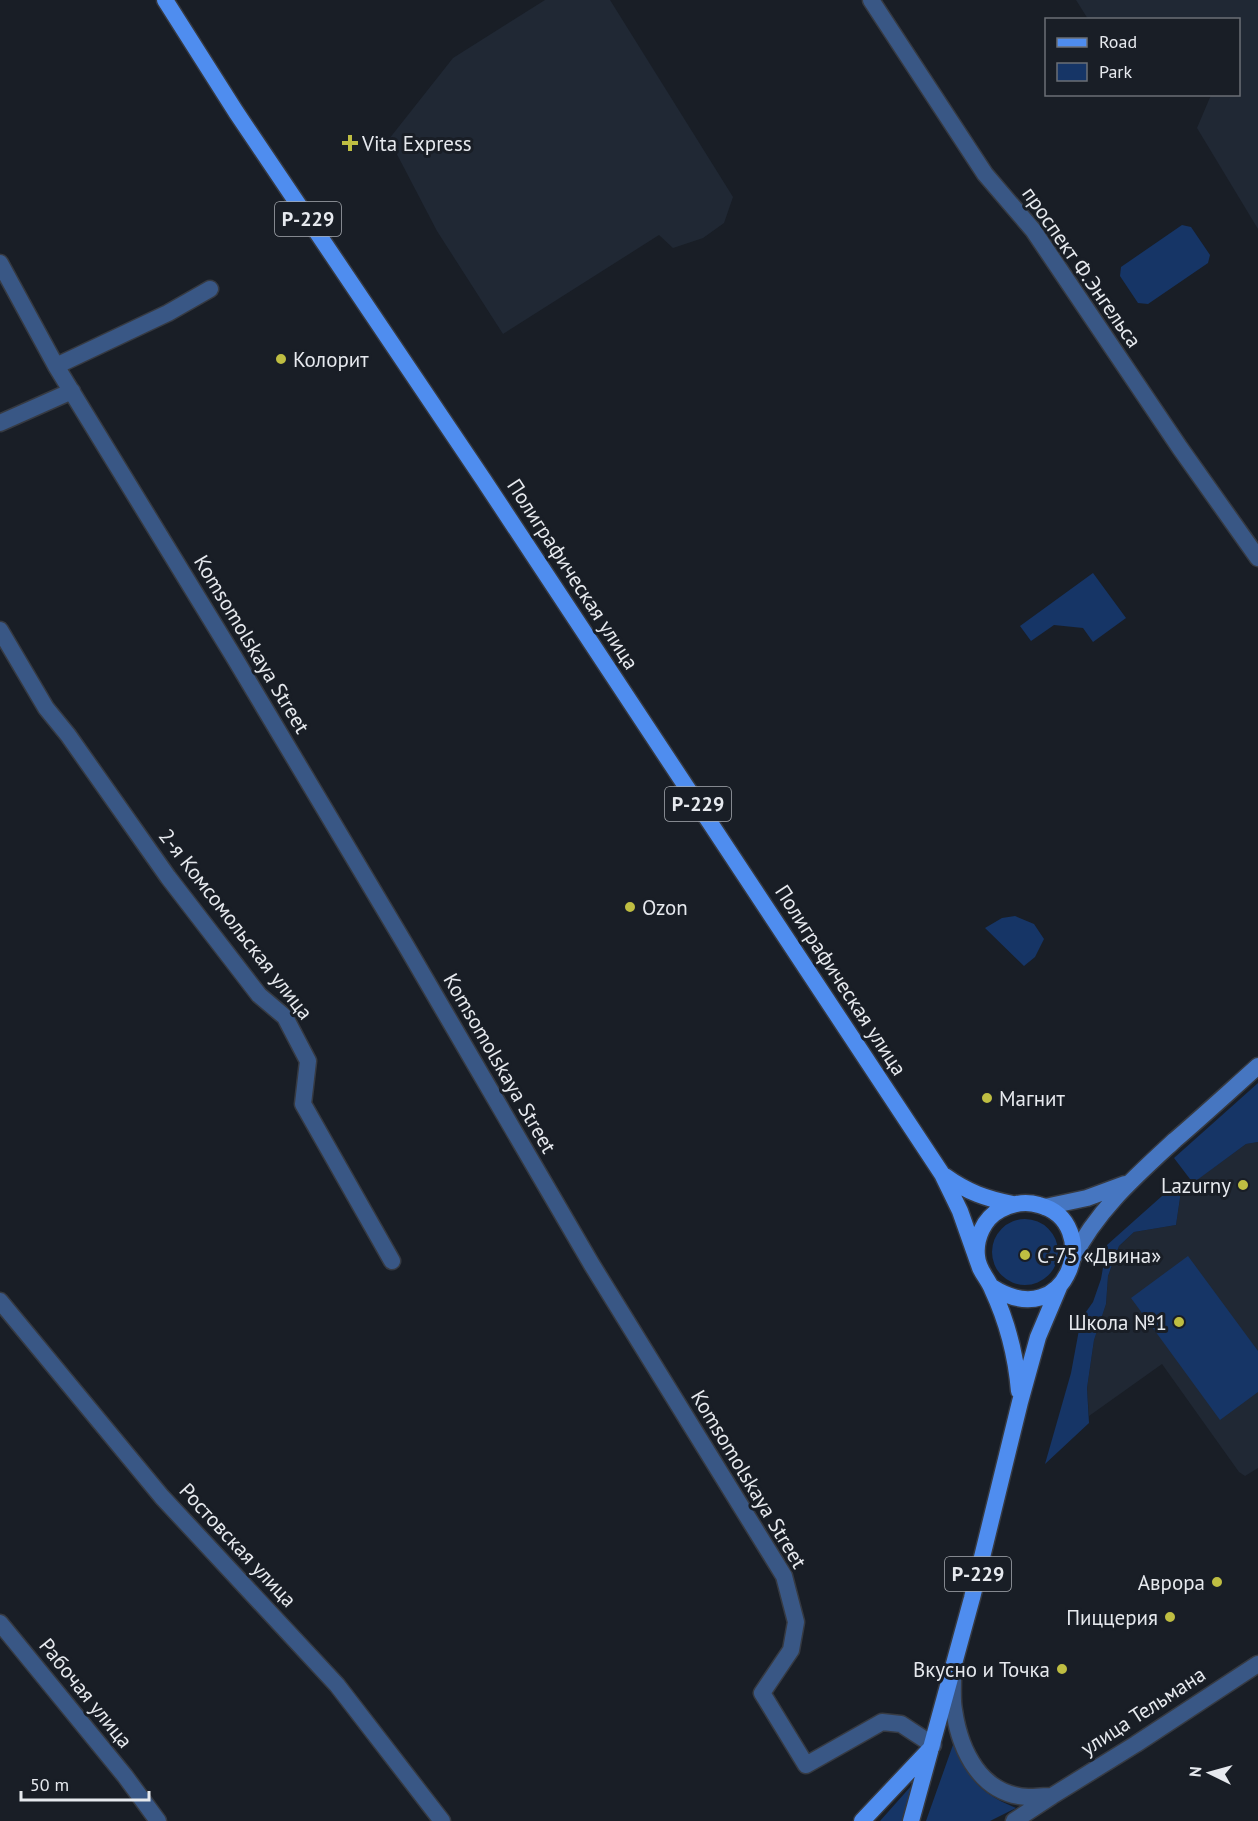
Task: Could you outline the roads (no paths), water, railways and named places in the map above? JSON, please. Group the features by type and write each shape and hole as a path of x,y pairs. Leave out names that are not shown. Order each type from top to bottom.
{"main road":[{"name":"Полиграфическая улица","path":"165,0 243,122 495,498 942,1174 960,1211 984,1278 992,1287 1011,1340 1017,1368 1020,1402"},
{"path":"1074,1258 1096,1219 1129,1182 1258,1066"},
{"name":"Полиграфическая улица","path":"942,1174 958,1186 989,1199 1013,1204 1029,1202 1045,1207"},
{"path":"1045,1207 1087,1198 1129,1182"},
{"path":"978,1262 976,1253 979,1236 987,1221 998,1211 1013,1204"},
{"path":"1045,1207 1055,1212 1066,1225 1073,1241 1074,1258"},
{"name":"Полиграфическая улица","path":"911,1821 954,1667 1038,1337 1074,1258"},
{"path":"992,1287 1006,1296 1027,1300 1044,1296 1060,1285"},
{"name":"Полиграфическая улица","path":"862,1821 933,1745"}],"street":[{"name":"проспект Ф.Энгельса","path":"872,0 985,174 1033,230 1180,448 1258,558"},
{"name":"Komsomolskaya Street","path":"0,263 56,366 405,944 592,1265 784,1576 796,1622 791,1650 762,1693 806,1765 882,1722 901,1724 933,1745"},
{"path":"56,366 168,313 210,289"},
{"path":"0,423 72,391"},
{"name":"2-я Комсомольская улица","path":"0,630 46,708 68,735 168,877 259,995 285,1017 308,1061 303,1104 392,1261"},
{"name":"Ростовская улица","path":"0,1301 162,1497 337,1685 442,1821"},
{"name":"Рабочая улица","path":"0,1623 159,1821"},
{"name":"улица Тельмана","path":"1014,1821 1258,1664"},
{"path":"954,1667 953,1708 959,1735 975,1770 991,1785 1011,1794 1028,1797 1052,1796"}],"place":[{"name":"Vita Express","path":"350,143"},
{"name":"Колорит","path":"281,359"},
{"name":"Ozon","path":"630,907"},
{"name":"Магнит","path":"987,1098"},
{"name":"Lazurny","path":"1243,1185"},
{"name":"С-75 «Двина»","path":"1025,1255"},
{"name":"Школа №1","path":"1179,1322"},
{"name":"Аврора","path":"1217,1582"},
{"name":"Пиццерия","path":"1170,1617"},
{"name":"Вкусно и Точка","path":"1062,1669"}]}
